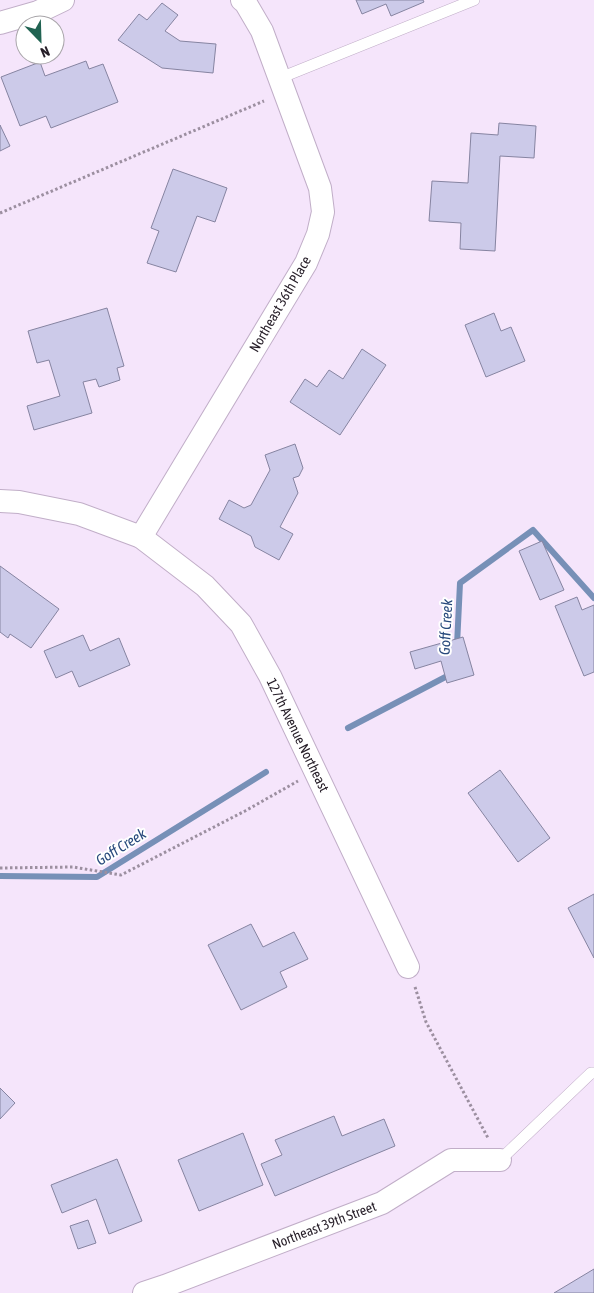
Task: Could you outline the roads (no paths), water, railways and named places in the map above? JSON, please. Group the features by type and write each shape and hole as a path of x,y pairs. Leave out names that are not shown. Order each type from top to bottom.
{"street":[{"path":"0,23 38,12 63,0"},
{"name":"Northeast 36th Place","path":"141,537 306,263 318,234 323,212 320,188 283,85 262,31 242,0"},
{"name":"127th Avenue Northeast","path":"0,501 19,502 79,514 141,537 205,586 240,624 270,676 408,967"},
{"name":"Northeast 39th Street","path":"144,1293 382,1203 451,1160 500,1160"}],"lane":[{"path":"283,85 474,0"},
{"path":"500,1160 591,1073 594,1073"}],"waterway":[{"name":"Goff Creek","path":"457,645 460,583 533,530 594,598"},
{"name":"Goff Creek","path":"348,728 453,673"},
{"name":"Goff Creek","path":"0,876 97,877 266,772"}]}
